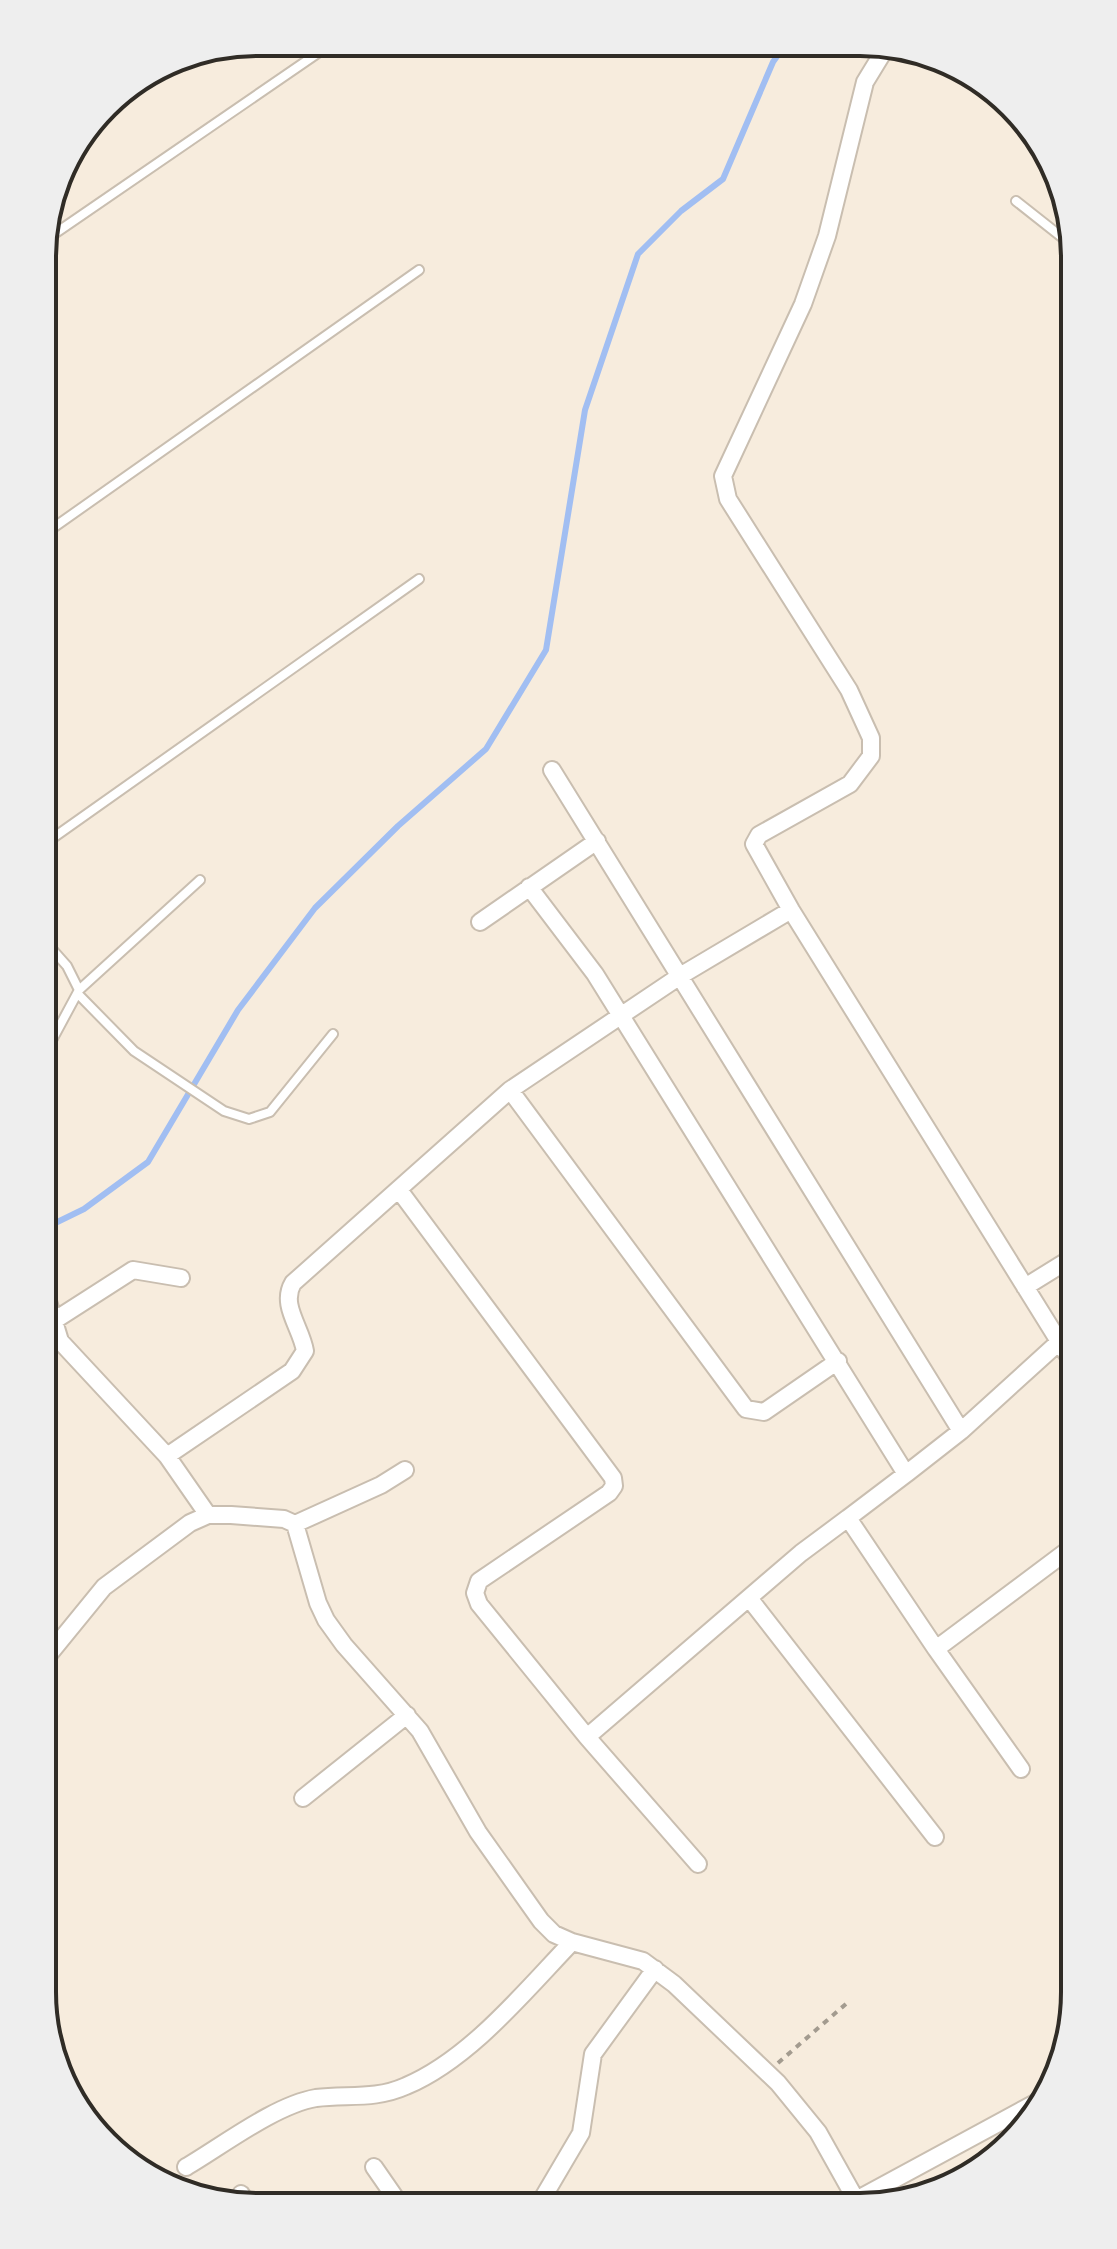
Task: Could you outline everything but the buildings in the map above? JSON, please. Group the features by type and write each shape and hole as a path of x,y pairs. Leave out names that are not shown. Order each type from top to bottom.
{"street":[{"path":"880,58 865,82 827,236 803,304 725,466 723,476 728,499 849,690 871,738 871,756 850,784 759,835 754,844 791,910 1061,1345"},
{"path":"552,770 961,1431"},
{"path":"480,922 597,841"},
{"path":"529,887 595,974 906,1474"},
{"path":"167,1456 292,1371 305,1351 288,1303 288,1292 293,1283 510,1090 680,976 791,910"},
{"path":"510,1090 746,1409 764,1412 838,1361"},
{"path":"399,1190 613,1478 614,1486 609,1493 479,1581 475,1593 479,1604 587,1737 698,1864"},
{"path":"1025,1287 1061,1265"},
{"path":"56,1319 133,1270 181,1278"},
{"path":"56,1329 68,1351 167,1456 208,1515"},
{"path":"587,1737 749,1598 961,1431 1059,1342"},
{"path":"56,1646 104,1587 190,1523 208,1515 284,1519 295,1524 371,1490 405,1470"},
{"path":"848,1518 1021,1769"},
{"path":"295,1524 326,1620 344,1645 420,1731 478,1832 541,1921 554,1934 572,1942 625,1954 655,1969 768,2072 818,2132 853,2193"},
{"path":"936,1649 1061,1555"},
{"path":"749,1598 935,1837"},
{"path":"303,1798 407,1715"},
{"path":"186,2167 263,2121 314,2098 372,2097 408,2086 489,2028 572,1942"},
{"path":"546,2193 581,2133 593,2054 655,1969"},
{"path":"879,2192 1021,2111"},
{"path":"374,2167 392,2193"}],"lane":[{"path":"58,231 314,56"},
{"path":"1016,201 1059,235"},
{"path":"56,526 419,270"},
{"path":"56,836 419,579"},
{"path":"56,1034 79,992 200,880"},
{"path":"56,954 67,966 79,992 134,1051 224,1111 249,1119 270,1112 333,1034"}],"path":[{"path":"768,2072 847,2003"}],"waterway":[{"path":"56,1223 84,1209 148,1162 238,1010 315,908 398,826 486,749 546,650 585,410 638,254 681,211 723,179 777,56"}]}
